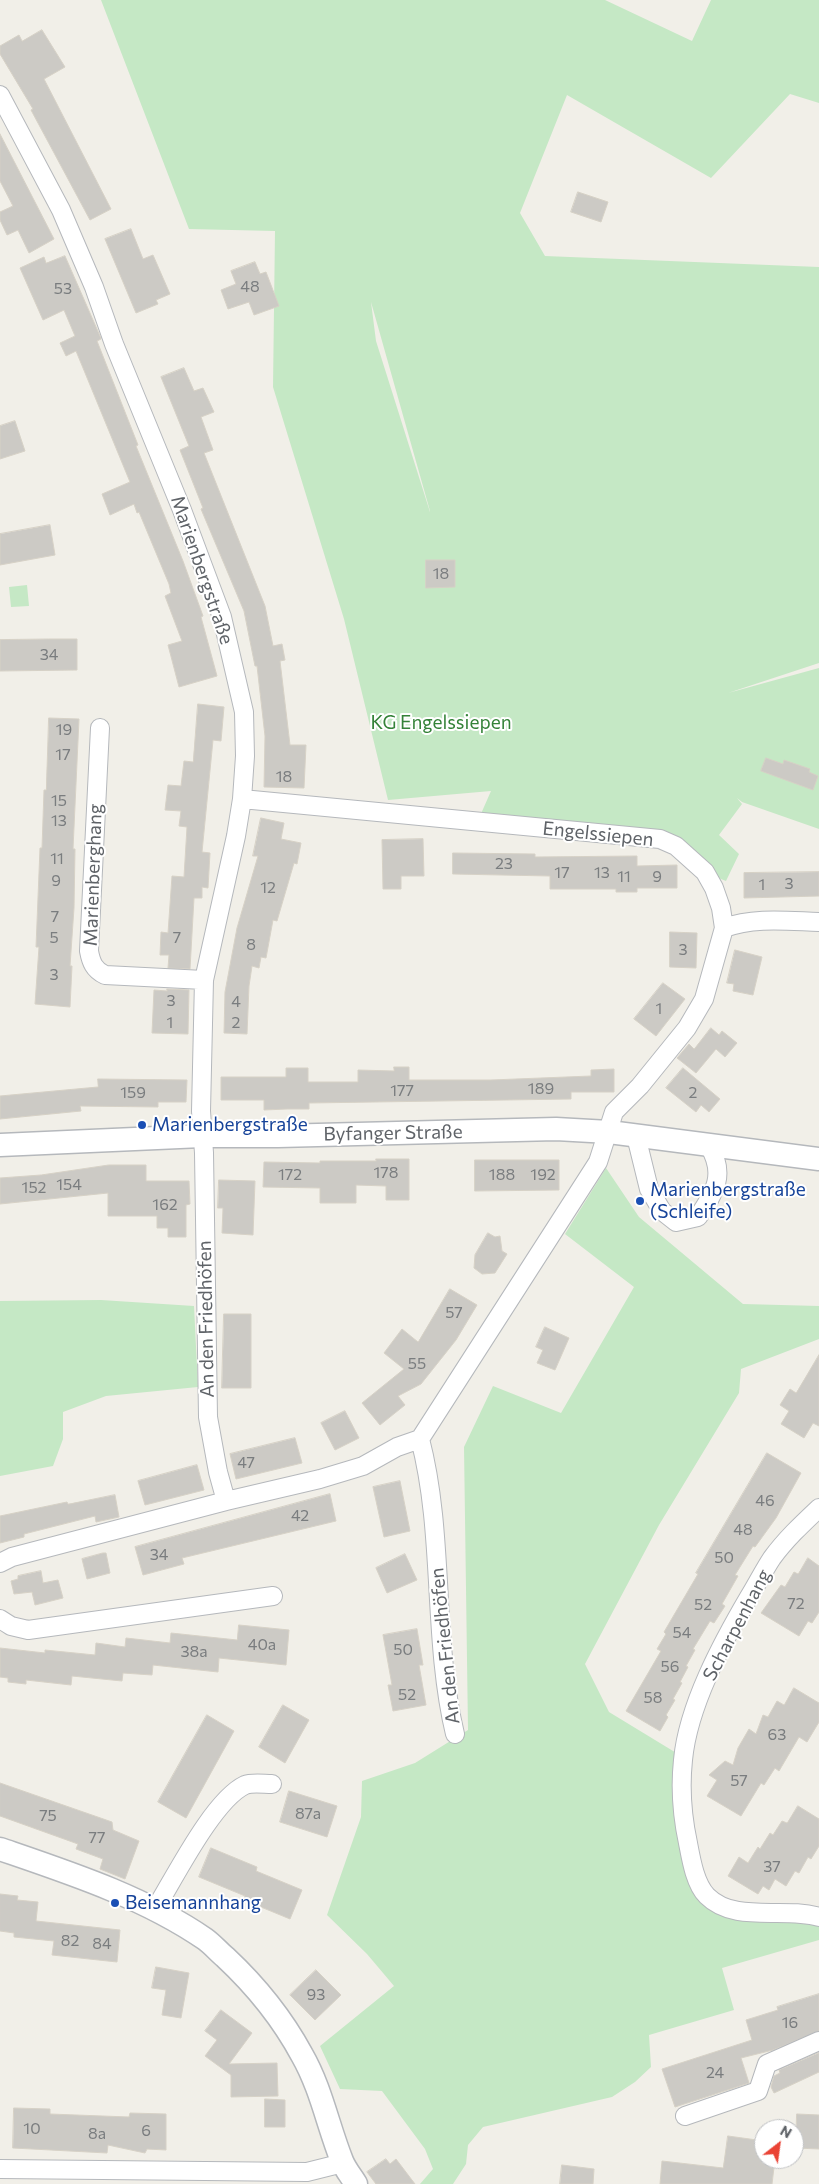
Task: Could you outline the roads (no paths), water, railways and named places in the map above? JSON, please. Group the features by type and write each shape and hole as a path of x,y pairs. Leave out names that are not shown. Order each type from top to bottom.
{"street":[{"name":"Marienbergstraße","path":"0,96 61,210 94,287 114,344 182,510 222,618 244,712 245,756 242,799 236,836 204,980 202,1136"},
{"name":"Marienberghang","path":"100,728 90,960 97,970 105,975 204,980"},
{"name":"Engelssiepen","path":"242,799 660,839 676,846 705,872 714,888 721,908 724,928 704,999 688,1028 640,1086 614,1112 609,1132"},
{"path":"724,928 741,922 819,922"},
{"name":"Byfanger Straße","path":"0,1145 202,1136 556,1130 609,1132 819,1159"},
{"path":"0,1563 12,1557 226,1501 320,1479 363,1466 397,1447 420,1439 598,1162 609,1132"},
{"name":"An den Friedhöfen","path":"202,1136 204,1153 208,1417 218,1472 226,1501"},
{"path":"636,1136 649,1189 662,1211 676,1222 698,1217 717,1184 718,1167 716,1157 709,1146"},
{"name":"An den Friedhöfen","path":"420,1439 429,1478 444,1656 450,1712 455,1734"},
{"name":"Scharpenhang","path":"819,1508 795,1530 772,1558 726,1636 693,1715 683,1759 682,1796 683,1821 697,1879 706,1895 720,1905 735,1910 797,1912 819,1917"},
{"path":"0,1618 11,1626 28,1630 273,1596"},
{"path":"154,1911 203,1830 226,1798 246,1785 272,1784"},
{"path":"0,1849 80,1878 154,1911 207,1940 245,1976 277,2014 303,2056 319,2090 343,2163 356,2184"},
{"path":"685,2116 758,2091 767,2064 819,2041"},
{"path":"0,2169 307,2172 343,2163"}],"place":[{"name":"Marienbergstraße","path":"142,1125"},
{"name":"Marienbergstraße (Schleife)","path":"640,1201"},
{"name":"Beisemannhang","path":"115,1903"}],"park label":[{"name":"KG Engelssiepen","path":"441,723"}]}
